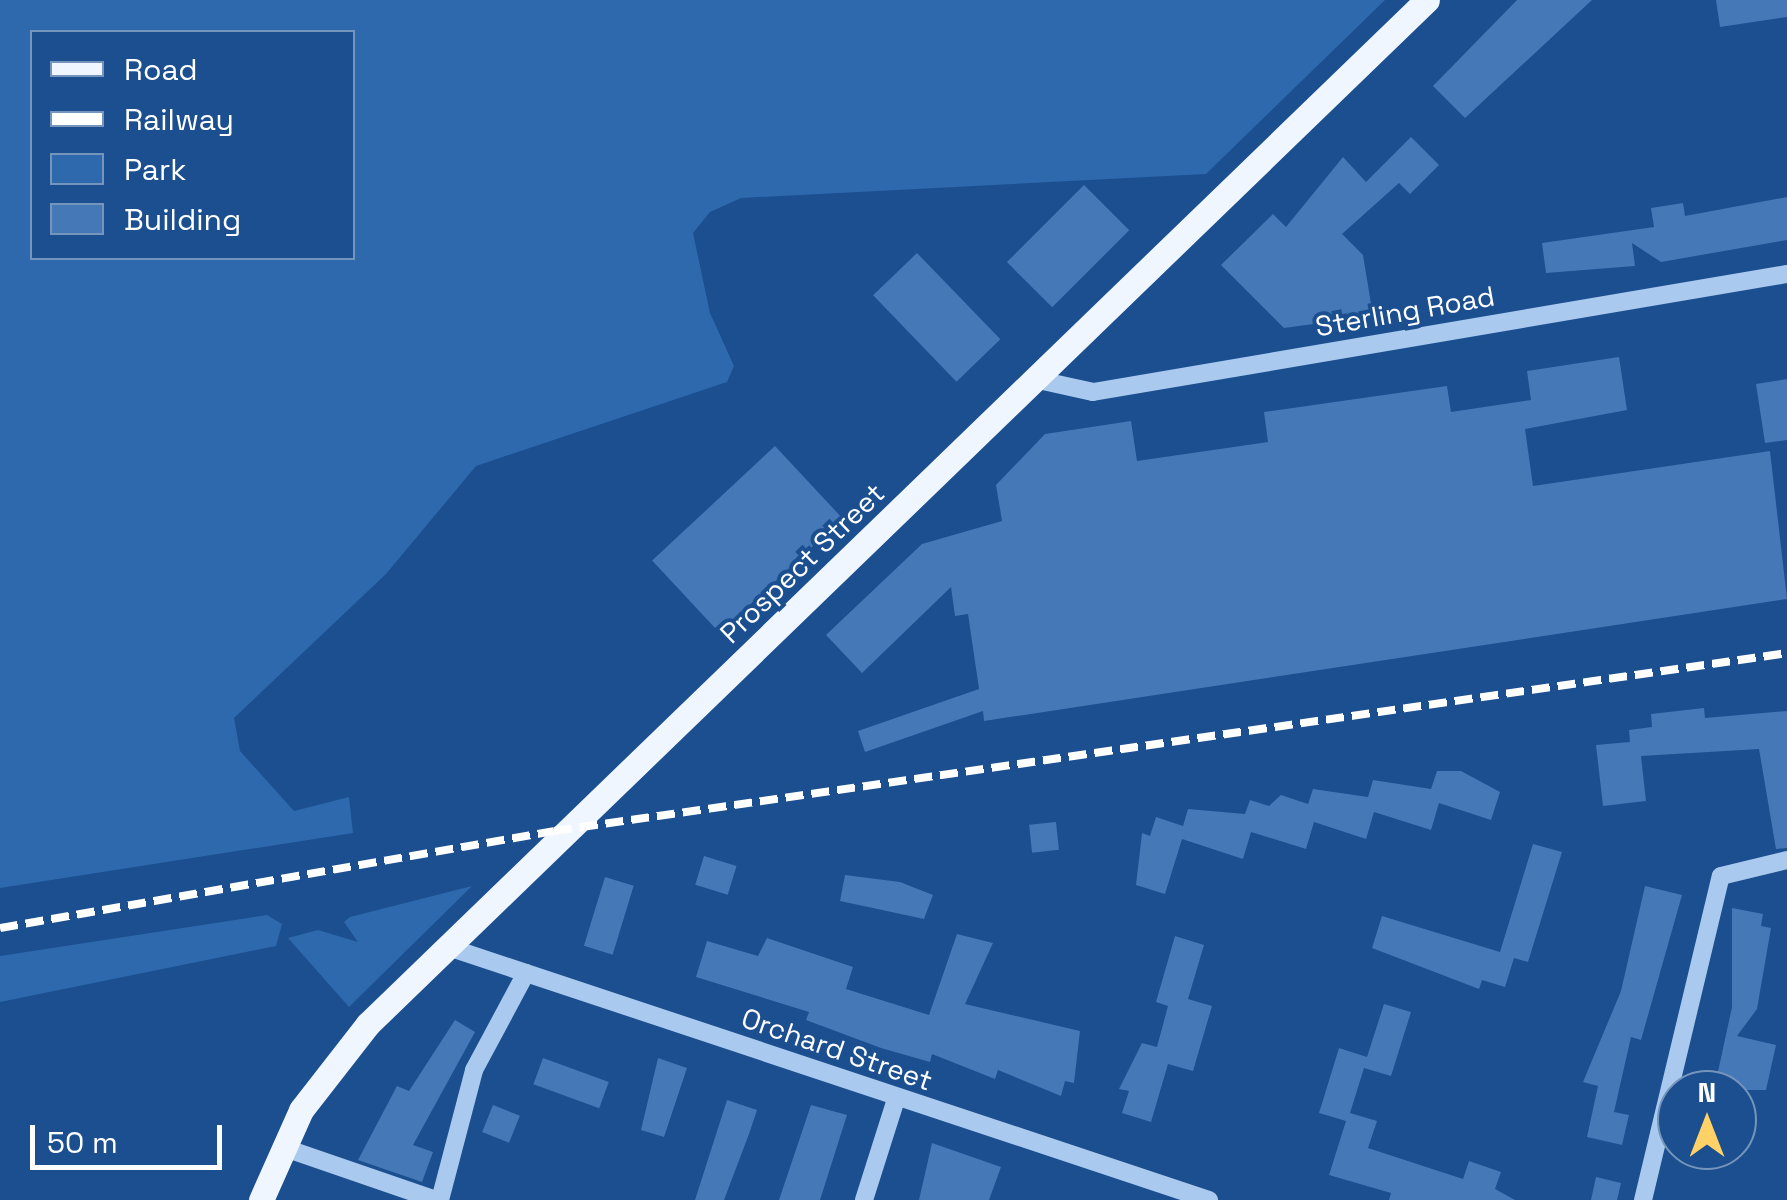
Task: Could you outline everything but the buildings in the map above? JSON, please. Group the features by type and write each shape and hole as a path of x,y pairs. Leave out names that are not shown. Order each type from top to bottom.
{"main road":[{"name":"Prospect Street","path":"260,1200 282,1147 332,1065 448,947 1427,0"}],"street":[{"name":"Sterling Road","path":"1034,379 1093,392 1787,274"},
{"path":"1643,1200 1720,876 1787,860"},
{"name":"Orchard Street","path":"448,947 1209,1200"},
{"path":"282,1147 438,1200 474,1070 526,973"},
{"path":"864,1200 896,1099"}],"green space":[{"path":"0,0 1385,0 1206,174 741,198 710,212 693,233 710,313 734,366 727,382 476,466 386,574 234,718 240,751 294,811 349,797 353,833 0,888"},
{"path":"472,886 349,1007 288,938 318,930 358,942 344,922 350,917"},
{"path":"267,915 282,924 276,946 0,1002 0,956"}],"railway":[{"path":"0,928 554,831 1787,653"}]}
